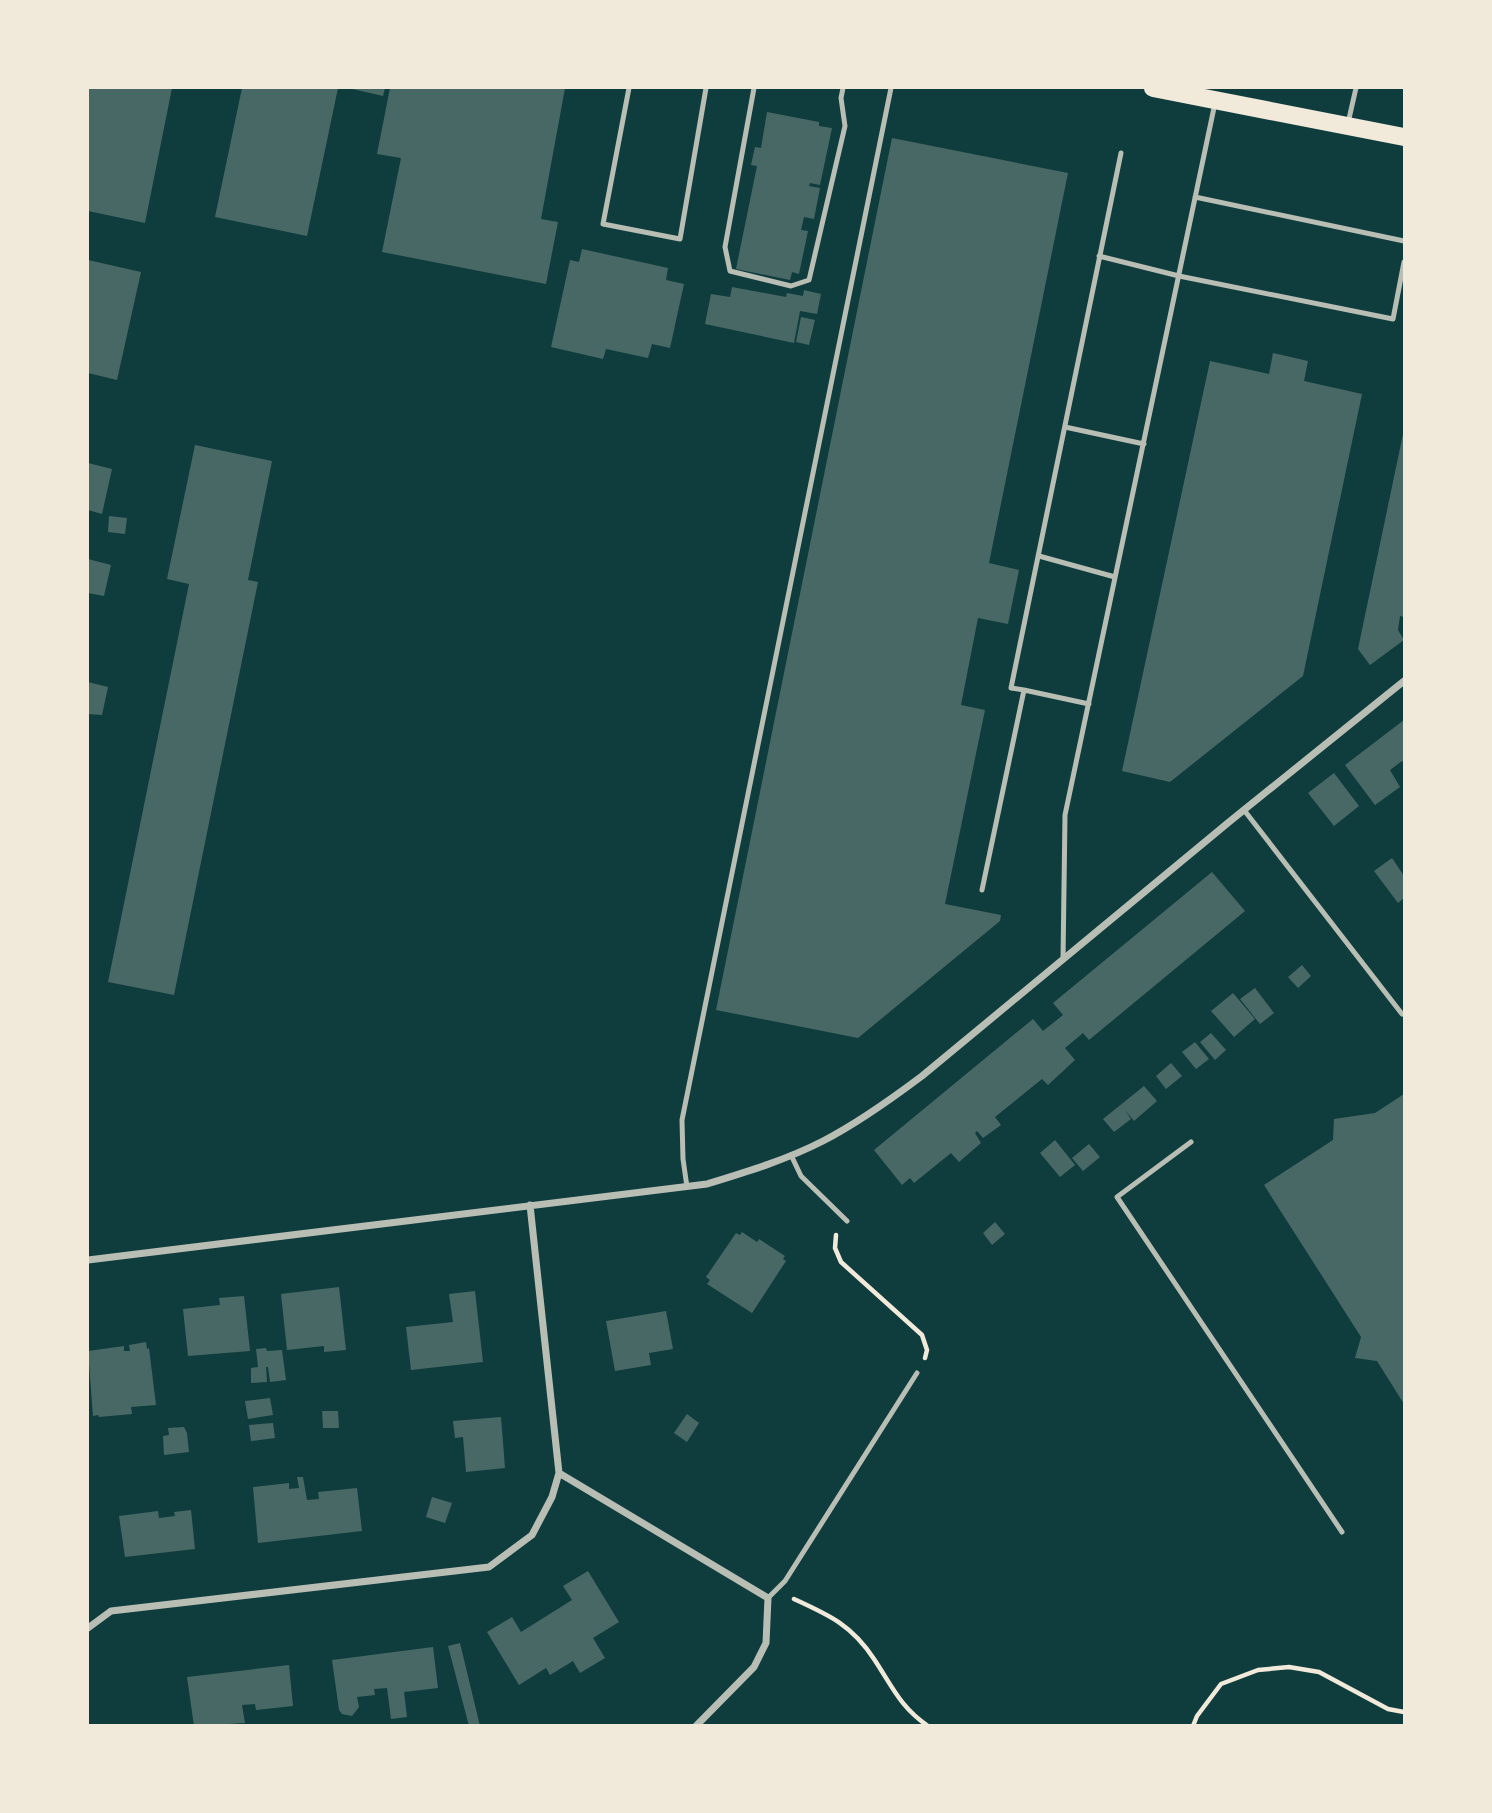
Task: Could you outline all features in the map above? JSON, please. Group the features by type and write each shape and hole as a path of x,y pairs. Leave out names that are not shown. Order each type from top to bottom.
{"main road":[{"path":"1153,88 1405,137"}],"street":[{"path":"88,1260 707,1184 823,1141 873,1113 922,1076 1405,681"},
{"path":"88,1628 111,1611 489,1567 531,1535 552,1497 559,1473 530,1205"},
{"path":"559,1473 768,1598 766,1643 754,1667 696,1726"}],"lane":[{"path":"629,88 603,224 680,239 706,88"},
{"path":"754,88 725,247 727,259 730,271 791,286 809,280 845,126 841,98 843,88"},
{"path":"687,1187 682,1120 686,1096 891,88"},
{"path":"1348,126 1356,88"},
{"path":"1063,960 1065,815 1216,100"},
{"path":"1089,704 1011,688 1121,153"},
{"path":"1195,197 1405,242"},
{"path":"1099,256 1179,276 1393,320 1405,262"},
{"path":"1065,427 1144,443"},
{"path":"1039,556 1115,577"},
{"path":"982,890 1024,690"},
{"path":"1244,810 1402,1014"},
{"path":"1191,1142 1117,1197 1342,1531"},
{"path":"791,1155 801,1176 847,1221"},
{"path":"768,1598 785,1581 917,1373"}],"path":[{"path":"847,1221 834,1236 835,1248 841,1262 922,1335 927,1350 924,1364 917,1373"},
{"path":"768,1598 793,1598 836,1617 874,1658 900,1702 928,1726"},
{"path":"1193,1726 1196,1716 1221,1685 1258,1670 1289,1667 1319,1672 1388,1709 1405,1712"}],"building":[{"path":"88,88 172,88 145,223 88,211"},
{"path":"242,88 338,88 307,236 215,217"},
{"path":"348,88 385,88 383,96"},
{"path":"390,88 565,88 541,219 558,222 546,284 382,252 401,158 377,154"},
{"path":"767,112 819,122 819,126 832,128 820,185 810,183 809,186 820,188 814,219 804,217 801,230 808,231 799,274 792,272 790,280 736,269 757,166 751,165 755,147 761,148"},
{"path":"892,138 1068,173 989,563 1019,570 1008,624 978,618 961,705 985,710 945,904 1001,915 1000,921 858,1038 716,1010"},
{"path":"582,249 668,268 666,280 684,284 670,348 652,344 648,358 606,349 603,359 551,347 570,260 579,262"},
{"path":"88,260 141,272 117,380 88,373"},
{"path":"732,287 786,297 787,293 803,296 804,290 821,294 817,314 800,311 794,343 705,324 711,294 730,297"},
{"path":"801,317 815,320 809,345 796,342"},
{"path":"1273,353 1308,361 1304,381 1362,394 1303,676 1170,782 1122,771 1210,361 1269,374"},
{"path":"1403,434 1404,617 1400,616 1398,630 1404,640 1370,665 1358,649"},
{"path":"195,445 272,461 248,580 258,582 174,995 108,982 189,584 167,579"},
{"path":"88,463 112,469 102,514 88,510"},
{"path":"109,516 127,518 125,534 108,532"},
{"path":"88,559 111,565 104,596 88,593"},
{"path":"88,682 108,687 102,715 88,714"},
{"path":"1404,720 1404,763 1402,761 1390,770 1400,787 1375,805 1345,765"},
{"path":"1334,773 1359,806 1334,826 1308,793"},
{"path":"1392,858 1404,876 1404,898 1398,903 1374,871"},
{"path":"1212,872 1245,911 1089,1040 1083,1033 1065,1048 1075,1060 1048,1085 1042,1079 995,1117 1001,1125 983,1138 977,1131 975,1133 981,1143 959,1162 951,1153 914,1183 910,1178 902,1185 874,1150 1033,1019 1043,1031 1063,1015 1053,1003"},
{"path":"1302,965 1311,976 1298,988 1288,977"},
{"path":"1255,988 1274,1013 1260,1024 1240,999"},
{"path":"1233,993 1255,1019 1234,1037 1211,1011"},
{"path":"1211,1033 1226,1050 1215,1060 1200,1042"},
{"path":"1195,1042 1209,1059 1196,1069 1182,1052"},
{"path":"1171,1063 1182,1076 1166,1089 1156,1076"},
{"path":"1144,1086 1157,1101 1134,1121 1125,1110 1131,1119 1114,1132 1103,1119"},
{"path":"1404,1094 1404,1404 1377,1361 1355,1358 1361,1337 1264,1185 1333,1140 1334,1119 1375,1113"},
{"path":"1055,1140 1075,1165 1060,1177 1040,1153"},
{"path":"1089,1144 1100,1157 1083,1171 1072,1158"},
{"path":"995,1222 1005,1234 992,1245 983,1233"},
{"path":"742,1232 757,1242 759,1239 785,1256 783,1259 786,1261 752,1313 707,1284 710,1280 706,1277 736,1233 740,1235"},
{"path":"339,1287 346,1350 324,1352 324,1346 287,1350 281,1294"},
{"path":"475,1291 483,1362 411,1370 406,1327 453,1322 449,1294"},
{"path":"244,1296 250,1351 188,1356 183,1309 220,1305 219,1298"},
{"path":"666,1311 673,1349 649,1353 651,1365 615,1371 606,1321"},
{"path":"146,1342 156,1405 131,1407 132,1414 93,1416 88,1351 124,1346 124,1351 130,1351 129,1345"},
{"path":"266,1348 267,1351 282,1350 286,1380 270,1382 266,1367 267,1382 251,1383 251,1368 258,1367 256,1349"},
{"path":"270,1398 273,1415 248,1419 245,1401"},
{"path":"322,1411 338,1411 339,1428 323,1428"},
{"path":"687,1414 699,1423 687,1442 674,1433"},
{"path":"501,1417 505,1468 466,1472 463,1437 455,1438 453,1421"},
{"path":"273,1423 275,1438 251,1441 249,1425"},
{"path":"184,1427 189,1452 164,1455 163,1436 169,1435 168,1428"},
{"path":"297,1477 303,1477 307,1500 319,1499 318,1492 357,1488 362,1531 258,1543 253,1487 289,1483 289,1489 299,1488"},
{"path":"432,1497 452,1503 445,1523 426,1517"},
{"path":"191,1510 195,1549 125,1557 119,1516 158,1511 159,1518 175,1516 174,1512"},
{"path":"588,1571 619,1622 593,1638 605,1658 580,1673 573,1661 550,1675 546,1668 519,1685 487,1632 512,1617 521,1632 572,1600 563,1586"},
{"path":"460,1643 480,1726 469,1726 448,1646"},
{"path":"433,1647 438,1688 404,1692 407,1717 391,1719 387,1688 374,1689 375,1695 357,1697 359,1707 352,1716 342,1714 339,1710 332,1660"},
{"path":"289,1665 293,1706 256,1710 255,1704 242,1705 245,1723 194,1726 187,1677"}]}
